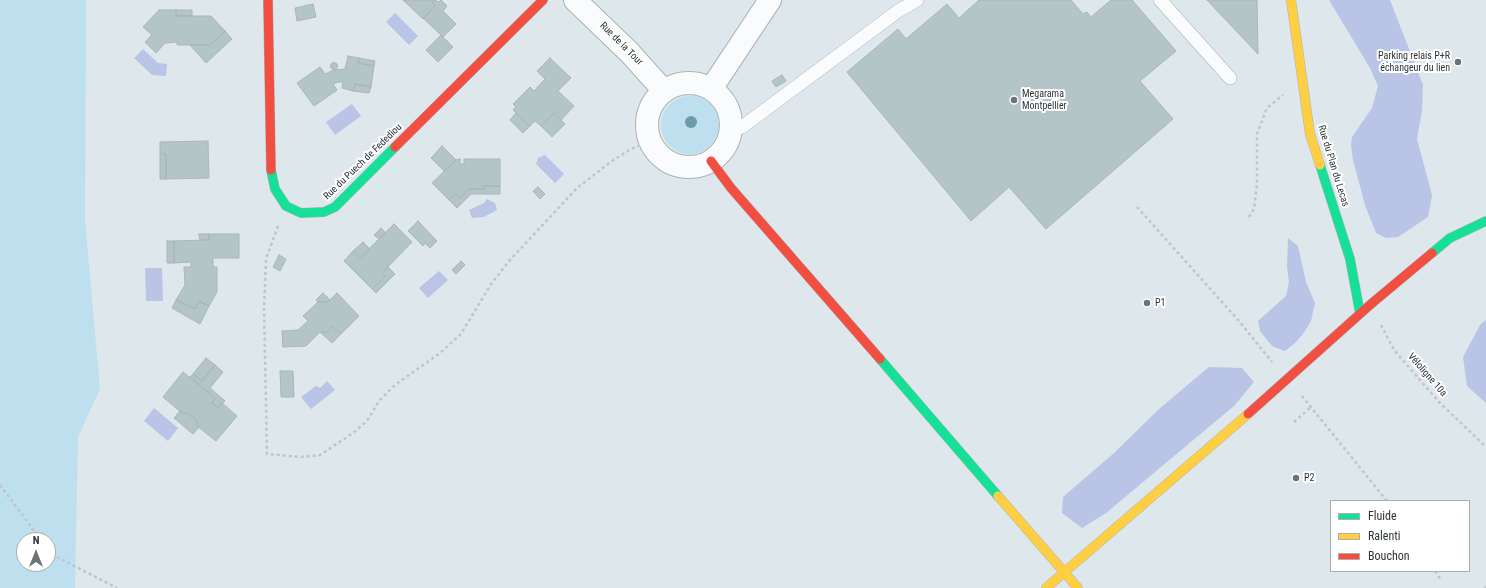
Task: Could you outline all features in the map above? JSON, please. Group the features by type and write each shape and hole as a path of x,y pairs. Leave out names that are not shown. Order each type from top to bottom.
{"street":[{"path":"268,0 271,177 275,190 280,199 294,210"},
{"name":"Rue du Puech de Fedediou","path":"294,210 310,214 324,212 334,207 543,0"},
{"name":"Rue de la Tour","path":"575,0 630,53 664,91"},
{"path":"711,89 770,0"},
{"name":"Rue du Plan du Lecas","path":"1291,0 1310,134 1350,259 1360,313"},
{"path":"691,83 711,89 727,106 731,121 731,129 723,150 711,161 700,166 688,167 676,165 665,160 656,151 650,141 647,127 648,113 654,101 664,91 677,84 691,83"},
{"path":"711,161 731,188 1078,588"},
{"path":"1046,588 1192,464 1370,304 1450,238 1486,221"}],"lane":[{"path":"731,129 742,127 898,11 917,0"},
{"path":"1160,0 1230,78"}],"path":[{"path":"1249,217 1254,209 1257,184 1257,134 1267,108 1283,95 1303,85"},
{"path":"294,210 276,228 266,259 264,309 268,454 301,457 320,455 354,433 367,421 379,402 395,385 440,352 460,334 491,284 510,260 577,188 612,161 631,149 650,141"},
{"path":"1137,207 1239,321 1386,500"},
{"name":"Véloligne 10a","path":"1370,304 1394,350 1440,402 1486,446"},
{"path":"1294,422 1311,407"},
{"path":"0,485 35,532"},
{"path":"56,558 117,588"},
{"path":"1436,572 1441,580"}],"shaded area":[{"path":"0,0 86,0 85,220 100,389 78,437 75,588 0,588"},
{"path":"1329,0 1390,0 1423,85 1422,111 1417,139 1432,195 1428,217 1398,237 1386,238 1376,233 1365,205 1353,160 1351,145 1352,137 1372,108 1378,86 1370,68"},
{"path":"395,13 418,36 409,45 386,22"},
{"path":"143,49 158,63 167,64 166,76 152,75 134,58"},
{"path":"690,96 701,98 714,109 717,114 719,125 717,136 706,149 701,152 690,154 679,152 666,141 663,136 661,125 663,114 674,101 679,98"},
{"path":"352,104 361,116 335,135 326,122"},
{"path":"545,155 564,174 555,183 536,164 538,158"},
{"path":"487,199 495,203 497,210 484,217 472,218 469,210 484,203"},
{"path":"1288,238 1298,246 1306,282 1315,303 1311,321 1303,334 1285,351 1272,346 1260,331 1258,321 1286,296 1289,282 1287,267"},
{"path":"145,268 162,268 163,301 146,301"},
{"path":"439,271 448,280 428,298 419,288"},
{"path":"1486,320 1486,403 1467,386 1463,357 1480,325"},
{"path":"1209,367 1242,368 1254,382 1234,406 1106,513 1082,528 1062,513 1063,497 1114,453 1159,409"},
{"path":"327,381 335,390 311,409 301,397 316,386 320,388"},
{"path":"154,408 178,428 168,441 144,421"}],"building":[{"path":"403,0 434,0 432,2 435,6 423,19"},
{"path":"434,0 439,2 441,0 447,6 443,11 456,24 443,37 423,18 435,6 432,2"},
{"name":"Megarama Montpellier","path":"979,0 1071,0 1083,14 1087,12 1091,17 1111,0 1132,0 1176,51 1140,81 1173,119 1046,229 1009,187 971,221 847,72 898,29 906,39 947,4 959,18"},
{"path":"1207,0 1257,0 1258,54"},
{"path":"313,4 316,17 297,21 295,8"},
{"path":"159,10 176,10 176,16 211,16 225,31 209,46 177,45 177,42 165,43 156,53 145,42 152,35 143,27"},
{"path":"176,10 192,10 192,16 176,16"},
{"path":"225,31 232,39 206,63 190,45 209,46"},
{"path":"441,35 453,47 438,62 426,50"},
{"path":"348,56 359,58 358,63 374,66 371,87 355,84 353,91 342,88 343,82 338,82 333,84 337,90 314,106 297,83 320,67 325,74 334,70 345,69"},
{"path":"359,58 375,61 374,66 358,63"},
{"path":"550,58 571,78 558,91 574,106 561,120 554,113 541,126 535,121 530,126 513,110 516,107 513,104 530,87 534,91 545,79 537,71"},
{"path":"334,62 337,63 337,69 334,70 331,69 330,66 331,63"},
{"path":"782,75 786,81 776,87 772,81"},
{"path":"355,84 371,87 369,93 353,91"},
{"path":"516,113 530,126 523,133 510,120"},
{"path":"554,113 565,124 552,137 541,126"},
{"path":"208,141 209,178 166,179 166,154 163,154 160,151 160,142"},
{"path":"442,146 456,160 444,171 431,158"},
{"path":"160,151 163,154 166,154 166,179 160,179"},
{"path":"460,159 460,164 464,164 464,159 500,159 500,186 484,186 484,189 469,189 460,198 456,193 449,200 432,183 456,160"},
{"path":"484,186 500,186 500,194 471,194 457,208 449,200 456,193 460,198 469,189 484,189"},
{"path":"538,187 545,194 540,199 533,191"},
{"path":"418,221 437,241 430,248 425,243 423,246 408,231"},
{"path":"394,224 412,242 382,273 385,276 372,289 344,261 353,251 360,258"},
{"path":"381,228 386,233 379,239 374,235"},
{"path":"199,234 209,234 209,240 200,240"},
{"path":"209,234 239,234 239,258 213,258 213,267 217,267 217,292 209,306 199,301 195,309 176,300 185,285 184,267 191,267 191,262 174,263 174,241 209,240"},
{"path":"167,241 174,241 174,263 167,263"},
{"path":"363,242 370,249 360,258 353,251"},
{"path":"279,255 286,259 280,271 273,267"},
{"path":"461,261 465,265 456,274 452,270"},
{"path":"388,267 395,274 376,293 372,289 385,276 382,273"},
{"path":"323,293 330,300 328,302 318,302 316,300"},
{"path":"337,293 359,316 341,334 333,326 327,332 320,332 306,346 283,347 282,331 298,330 308,321 303,316 318,302 328,302"},
{"path":"176,300 195,309 199,301 209,306 200,324 172,308"},
{"path":"333,326 341,334 332,343 320,332 327,332"},
{"path":"206,358 215,365 202,381 193,374"},
{"path":"215,365 223,372 210,388 225,401 218,408 212,403 215,398 190,377 193,374 202,381"},
{"path":"280,371 293,371 294,397 281,397"},
{"path":"183,372 215,398 212,403 218,408 222,403 237,416 216,441 197,426 197,421 187,413 182,413 163,397"},
{"path":"180,411 187,413 197,421 199,427 193,434 174,418"}],"traffic: fast":[{"path":"271,170 275,189 286,206 301,213 324,212 335,207 395,147"},
{"path":"1320,165 1350,259 1360,313"},
{"path":"1432,253 1450,238 1486,221"},
{"path":"880,359 998,496"}],"traffic: slow":[{"path":"1291,0 1310,134 1320,165"},
{"path":"1046,588 1248,414"},
{"path":"998,496 1078,588"}],"traffic: jam":[{"path":"268,0 271,170"},
{"path":"395,147 543,0"},
{"path":"711,161 731,188 880,359"},
{"path":"1248,414 1371,304 1432,253"}],"place":[{"name":"Parking relais P+R échangeur du lien","path":"1458,62"},
{"name":"Megarama Montpellier","path":"1014,100"},
{"name":"P1","path":"1147,303"},
{"name":"P2","path":"1296,478"}]}
